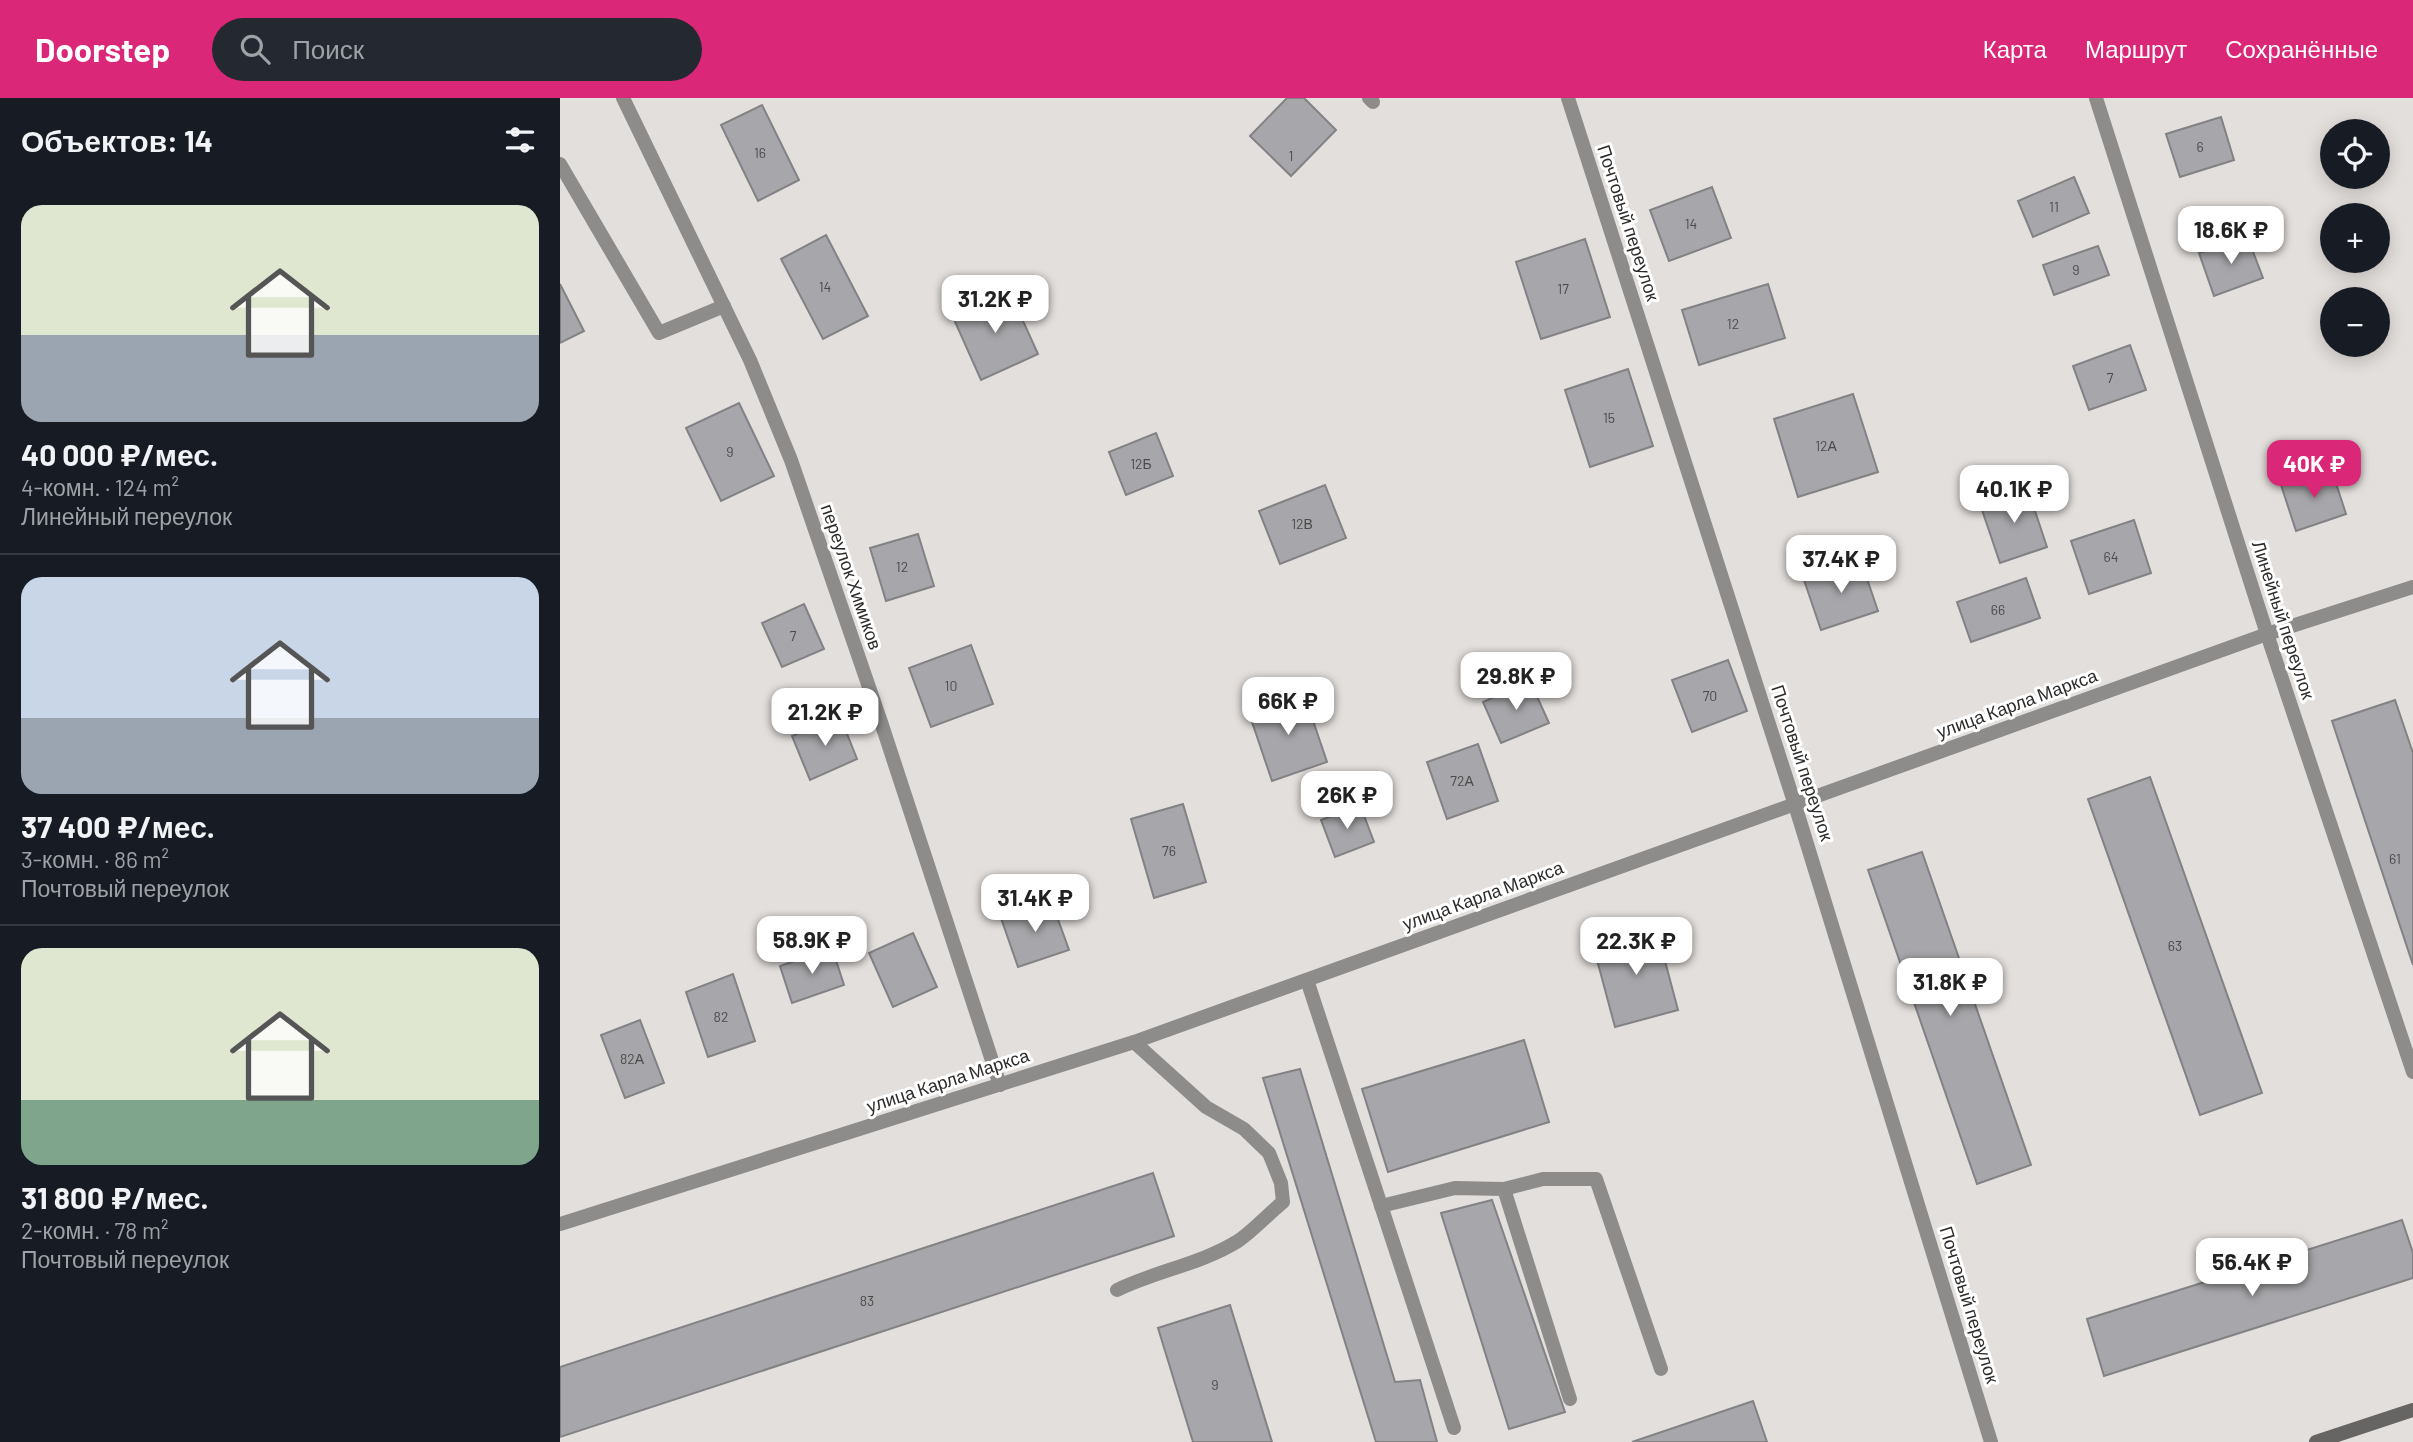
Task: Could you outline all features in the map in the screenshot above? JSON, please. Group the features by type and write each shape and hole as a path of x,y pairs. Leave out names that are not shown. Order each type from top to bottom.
{"street":[{"name":"переулок Химиков","path":"623,98 750,360 790,460 876,709 1000,1085"},
{"name":"Почтовый переулок","path":"1568,98 1796,805 1991,1442"},
{"name":"Линейный переулок","path":"2096,98 2267,634 2413,1072"},
{"path":"560,164 659,333 724,306"},
{"name":"улица Карла Маркса","path":"560,1224 1134,1042 2267,634 2413,587"},
{"path":"1307,980 1454,1428"},
{"path":"1117,1290 1134,1281 1205,1257 1238,1240 1283,1202 1281,1183 1269,1153 1244,1129 1206,1107 1134,1042"},
{"path":"1381,1206 1455,1188 1504,1189 1543,1179 1596,1179 1661,1369"},
{"path":"1504,1189 1570,1399"},
{"path":"2316,1442 2413,1410"}],"building":[{"path":"1287,98 1304,98 1336,130 1291,176 1250,136"},
{"path":"762,105 799,180 758,201 721,125"},
{"path":"2221,117 2234,160 2180,177 2166,134"},
{"path":"2074,177 2089,213 2033,237 2018,201"},
{"path":"1712,187 1731,238 1669,261 1650,210"},
{"path":"826,235 868,316 823,339 781,259"},
{"path":"2247,236 2263,278 2214,296 2199,253"},
{"path":"1585,239 1610,317 1541,339 1516,262"},
{"path":"2098,246 2109,275 2054,295 2043,265"},
{"path":"560,284 584,331 560,343"},
{"path":"1768,284 1785,338 1699,365 1682,310"},
{"path":"1009,290 1038,354 981,380 952,315"},
{"path":"2130,345 2146,390 2089,410 2073,366"},
{"path":"1628,369 1653,446 1590,467 1565,390"},
{"path":"1853,394 1878,472 1798,497 1774,419"},
{"path":"739,403 774,476 721,501 686,428"},
{"path":"1156,433 1173,476 1126,495 1109,452"},
{"path":"2331,468 2346,514 2296,531 2281,485"},
{"path":"1325,485 1346,538 1280,564 1259,511"},
{"path":"2027,487 2047,547 2000,563 1980,504"},
{"path":"2134,520 2151,573 2089,594 2071,541"},
{"path":"918,534 934,586 886,601 870,548"},
{"path":"1861,561 1878,611 1821,630 1804,580"},
{"path":"2026,578 2040,618 1971,642 1957,602"},
{"path":"804,604 824,649 782,667 762,623"},
{"path":"971,645 993,704 931,727 909,668"},
{"path":"1728,660 1747,711 1692,732 1672,680"},
{"path":"1530,681 1549,723 1501,743 1483,702"},
{"path":"1304,694 1327,762 1272,781 1249,713"},
{"path":"2395,700 2413,753 2413,965 2332,721"},
{"path":"840,716 857,759 810,780 792,736"},
{"path":"1478,744 1498,801 1447,819 1427,762"},
{"path":"2150,777 2262,1093 2200,1115 2088,799"},
{"path":"1183,804 1206,882 1154,898 1131,819"},
{"path":"1360,805 1374,842 1335,857 1321,820"},
{"path":"1922,852 2031,1165 1977,1184 1868,870"},
{"path":"1051,900 1069,950 1018,967 1001,918"},
{"path":"1656,927 1678,1010 1615,1027 1593,945"},
{"path":"913,933 937,987 893,1007 869,953"},
{"path":"832,948 844,985 792,1003 780,966"},
{"path":"733,974 755,1041 708,1057 686,992"},
{"path":"640,1020 664,1083 625,1098 601,1035"},
{"path":"1524,1040 1549,1122 1388,1172 1362,1089"},
{"path":"1300,1069 1395,1382 1420,1380 1437,1442 1376,1442 1263,1078"},
{"path":"1153,1173 1174,1236 560,1437 560,1367"},
{"path":"1492,1200 1565,1412 1509,1429 1441,1213"},
{"path":"2402,1220 2413,1253 2413,1278 2104,1376 2087,1319"},
{"path":"1230,1305 1272,1442 1193,1442 1158,1328"},
{"path":"1753,1401 1767,1442 1632,1442"}]}
